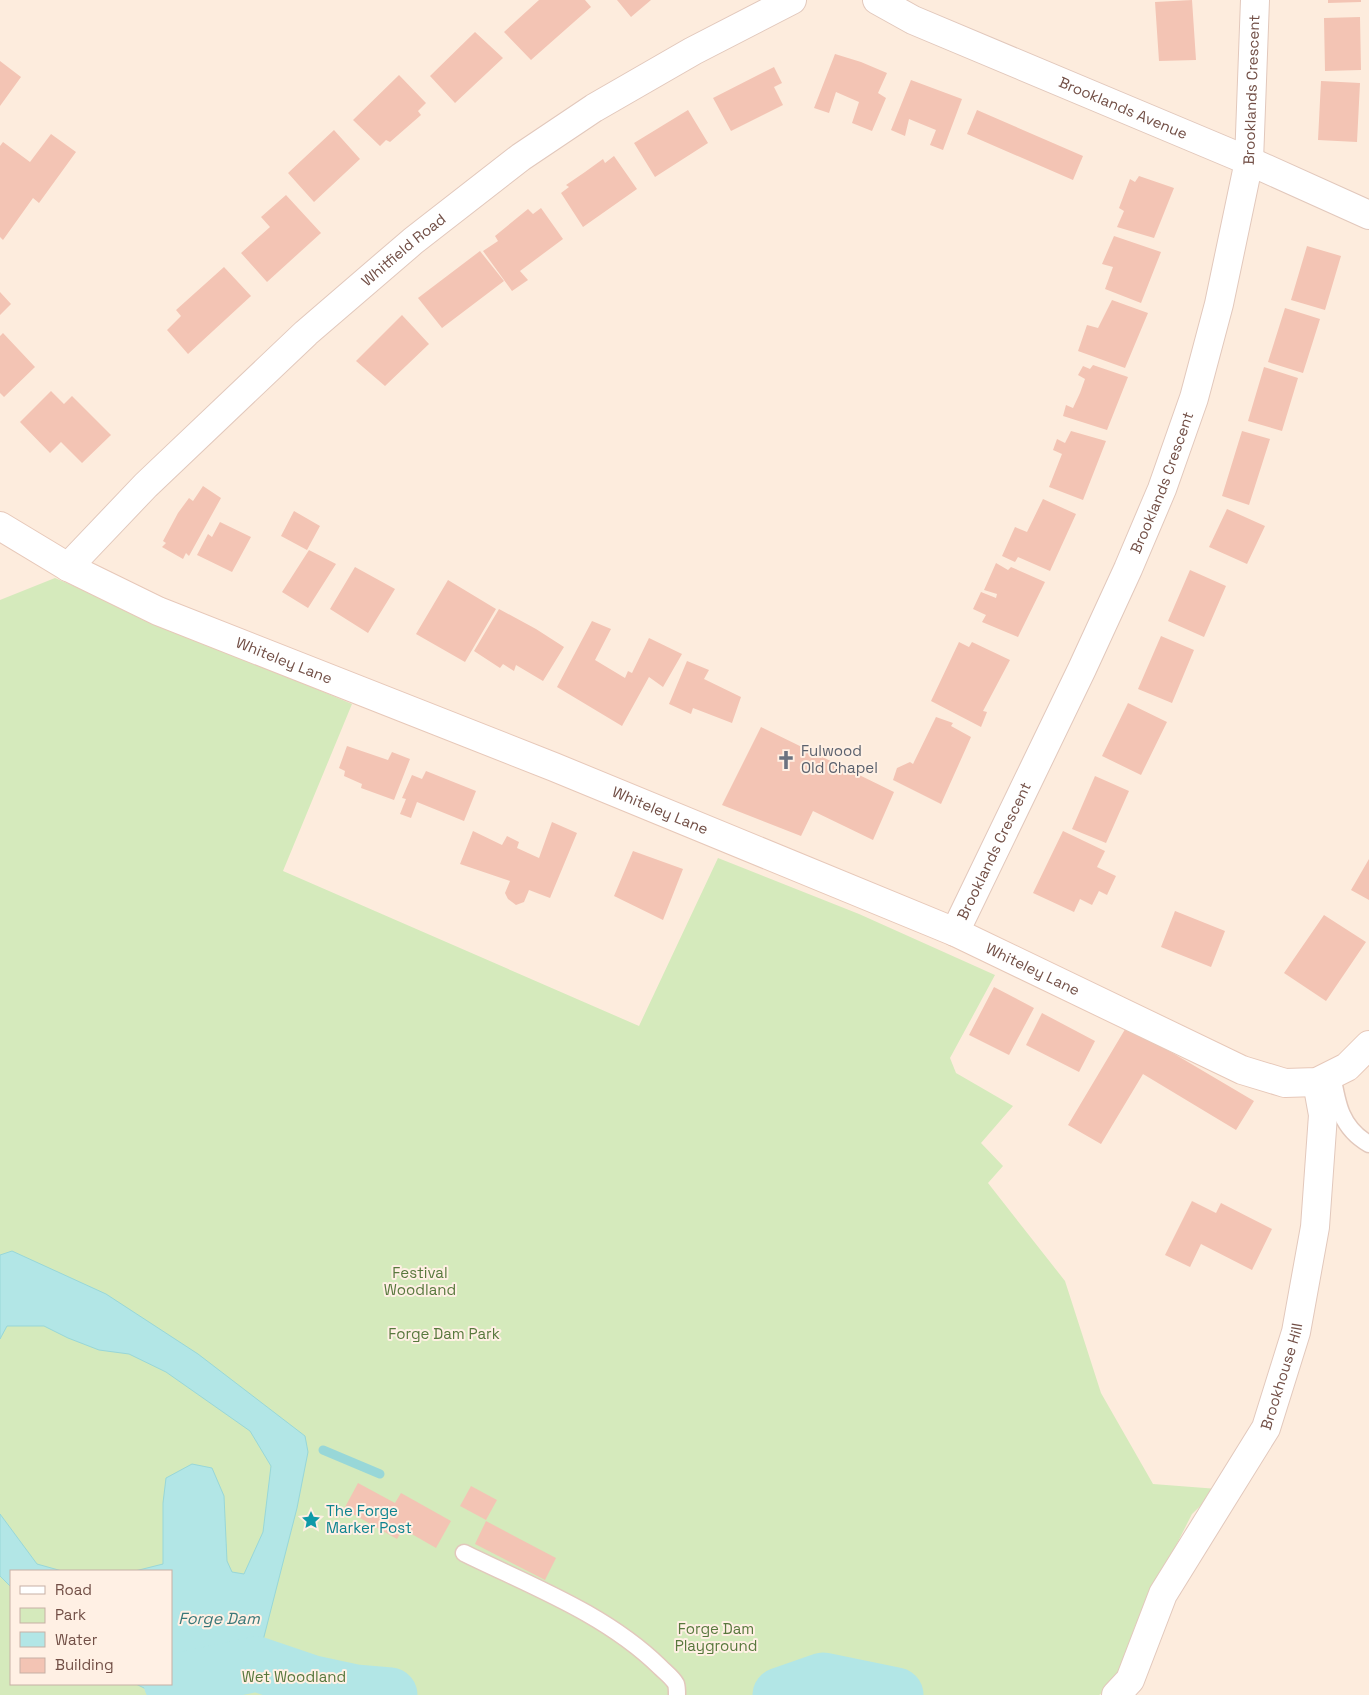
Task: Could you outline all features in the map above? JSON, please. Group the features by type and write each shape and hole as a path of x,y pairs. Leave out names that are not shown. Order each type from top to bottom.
{"street":[{"name":"Whitfield Road","path":"68,567 146,485 306,333 412,242 521,157 594,108 693,51 792,0"},
{"name":"Brooklands Avenue","path":"877,0 913,20 1249,161 1369,215"},
{"name":"Brooklands Crescent","path":"955,932 1082,669 1162,490 1194,398 1219,304 1249,161 1255,0"},
{"name":"Whiteley Lane","path":"1,529 68,567 158,611 554,767 955,932 1242,1070 1285,1083 1324,1078"},
{"path":"1324,1078 1347,1067 1369,1045"},
{"name":"Brookhouse Hill","path":"1116,1695 1130,1680 1163,1594 1266,1428 1296,1332 1315,1226 1324,1116 1324,1078"}],"lane":[{"path":"1324,1078 1343,1119 1354,1133 1369,1144"},
{"path":"464,1552 555,1597 604,1624 646,1653 668,1674 676,1684 677,1695"}],"green space":[{"name":"Forge Dam Park","path":"55,578 352,704 283,871 639,1026 718,858 859,914 995,975 950,1058 956,1073 1013,1106 981,1143 1003,1166 988,1183 1065,1281 1101,1393 1153,1484 1218,1489 1192,1514 1135,1626 1115,1685 1099,1695 0,1695 0,600"}],"water":[{"name":"Forge Dam","path":"12,1251 106,1294 198,1354 305,1436 308,1452 297,1508 257,1664 251,1676 165,1695 158,1695 138,1685 172,1685 172,1570 139,1570 163,1564 163,1503 166,1478 192,1464 212,1468 224,1496 227,1561 232,1572 244,1574 263,1532 271,1466 250,1431 166,1372 129,1354 99,1350 44,1326 7,1326 0,1339 0,1255"},
{"path":"0,1514 37,1564 58,1570 10,1570 10,1586 0,1576"}],"building":[{"path":"539,0 585,0 591,7 531,60 504,32"},
{"path":"617,0 651,0 631,17"},
{"path":"1192,0 1196,60 1159,61 1155,2"},
{"path":"1328,0 1361,0 1361,2 1328,3"},
{"path":"1360,17 1361,70 1325,71 1324,18"},
{"path":"475,32 503,58 455,103 430,76"},
{"path":"835,54 887,73 878,93 886,98 872,131 852,123 859,102 836,92 829,113 814,108"},
{"path":"0,61 21,77 0,106"},
{"path":"774,67 782,83 774,87 783,105 731,131 713,98"},
{"path":"399,75 426,103 418,111 421,115 390,142 386,140 380,146 353,120"},
{"path":"911,80 962,99 943,150 930,145 936,130 909,119 905,136 891,130"},
{"path":"1321,81 1360,83 1357,142 1318,140"},
{"path":"688,110 708,143 655,177 634,143"},
{"path":"977,110 1083,156 1073,180 967,134"},
{"path":"334,130 360,159 314,202 288,173"},
{"path":"51,134 76,152 39,203 33,198 3,240 0,237 0,146 3,142 30,162"},
{"path":"614,156 637,189 583,227 561,193 569,187 566,185 603,159 605,163"},
{"path":"1139,176 1174,188 1154,238 1117,227 1124,211 1119,208 1130,179 1135,182"},
{"path":"286,195 321,233 267,282 241,253 270,227 261,217"},
{"path":"541,208 563,239 520,271 528,280 512,291 483,251 498,241 495,236 528,209 533,214"},
{"path":"1114,236 1161,252 1141,303 1105,289 1113,267 1102,264"},
{"path":"1307,246 1341,256 1325,310 1291,300"},
{"path":"480,251 504,281 442,328 418,298"},
{"path":"224,267 251,296 188,354 167,330 181,316 176,310"},
{"path":"0,292 11,304 0,315"},
{"path":"1112,300 1148,313 1125,368 1078,351 1087,325 1098,328"},
{"path":"1285,308 1320,319 1303,373 1268,362"},
{"path":"402,315 429,344 385,386 356,361"},
{"path":"3,333 35,367 4,397 0,393 0,336"},
{"path":"1093,365 1128,377 1107,430 1063,416 1066,405 1073,408 1080,393 1085,379 1078,375 1083,366 1090,369"},
{"path":"1264,367 1298,378 1282,431 1248,421"},
{"path":"51,391 64,404 72,396 111,435 82,463 61,442 50,453 20,422"},
{"path":"1071,431 1106,441 1083,500 1049,487 1062,454 1053,450 1057,439 1065,443"},
{"path":"1242,431 1270,439 1249,505 1222,496"},
{"path":"203,486 221,498 189,556 186,553 183,559 162,547 166,543 163,541 178,513 189,498 193,501"},
{"path":"1043,499 1076,514 1050,571 1018,557 1015,562 1002,556 1015,527 1027,532"},
{"path":"1227,509 1265,526 1247,564 1209,547"},
{"path":"294,511 320,526 307,550 281,536"},
{"path":"220,522 251,537 232,572 197,555 208,534 212,537"},
{"path":"309,550 336,564 308,608 282,592"},
{"path":"996,563 1008,570 1011,567 1045,582 1018,637 982,622 986,615 973,609 981,592 996,598 997,594 984,590"},
{"path":"355,567 395,589 368,633 330,609"},
{"path":"1190,570 1226,586 1204,637 1168,621"},
{"path":"448,580 496,609 465,662 416,634"},
{"path":"499,609 564,647 543,681 516,665 514,671 503,664 500,668 474,651"},
{"path":"592,621 611,629 595,660 625,678 628,671 632,673 649,638 682,654 663,687 649,677 622,726 557,687"},
{"path":"1161,636 1194,650 1172,703 1138,689"},
{"path":"959,642 969,647 972,642 1010,660 983,711 987,712 981,727 931,701"},
{"path":"687,661 709,670 704,679 741,697 732,723 693,708 691,714 669,704"},
{"path":"1128,703 1167,722 1141,775 1102,756"},
{"path":"936,717 953,723 951,726 971,737 941,804 893,780 897,768 910,762 913,764"},
{"name":"Fulwood Old Chapel","path":"761,727 894,792 873,840 813,811 801,836 722,805"},
{"path":"347,746 388,760 392,752 410,759 394,800 361,788 362,784 344,776 345,771 339,768"},
{"path":"426,771 476,791 464,821 417,802 411,818 400,814 406,799 402,798 412,775 422,779"},
{"path":"1095,776 1129,791 1106,843 1072,829"},
{"path":"552,822 577,833 550,898 529,890 524,902 516,905 508,899 505,893 510,881 460,864 473,831 502,845 507,836 519,842 517,848 539,858"},
{"path":"1063,831 1105,851 1097,867 1116,876 1107,895 1099,891 1092,905 1080,899 1074,912 1033,893"},
{"path":"633,851 683,869 663,920 614,896"},
{"path":"1369,859 1369,900 1351,890"},
{"path":"1175,911 1225,931 1211,967 1161,947"},
{"path":"1324,915 1366,942 1326,1001 1284,973"},
{"path":"994,987 1034,1008 1009,1055 969,1035"},
{"path":"1042,1013 1095,1041 1079,1072 1026,1045"},
{"path":"1127,1026 1254,1101 1236,1130 1143,1074 1101,1144 1068,1125"},
{"path":"1192,1201 1216,1213 1221,1203 1272,1229 1252,1270 1201,1244 1190,1267 1165,1255"},
{"path":"358,1483 395,1503 401,1493 451,1521 436,1548 403,1529 397,1539 344,1509"},
{"path":"471,1486 497,1500 486,1520 460,1506"},
{"path":"486,1521 556,1558 545,1580 475,1544"}],"waterway":[{"path":"323,1450 380,1474"},
{"path":"172,1682 257,1664 313,1683 355,1692 390,1695"},
{"path":"780,1695 823,1680 896,1695"}],"place":[{"name":"Fulwood Old Chapel","path":"786,760"},
{"name":"The Forge Marker Post","path":"311,1520"}],"park label":[{"name":"Festival Woodland","path":"420,1282"},
{"name":"Forge Dam Playground","path":"716,1638"},
{"name":"Wet Woodland","path":"294,1677"}]}
